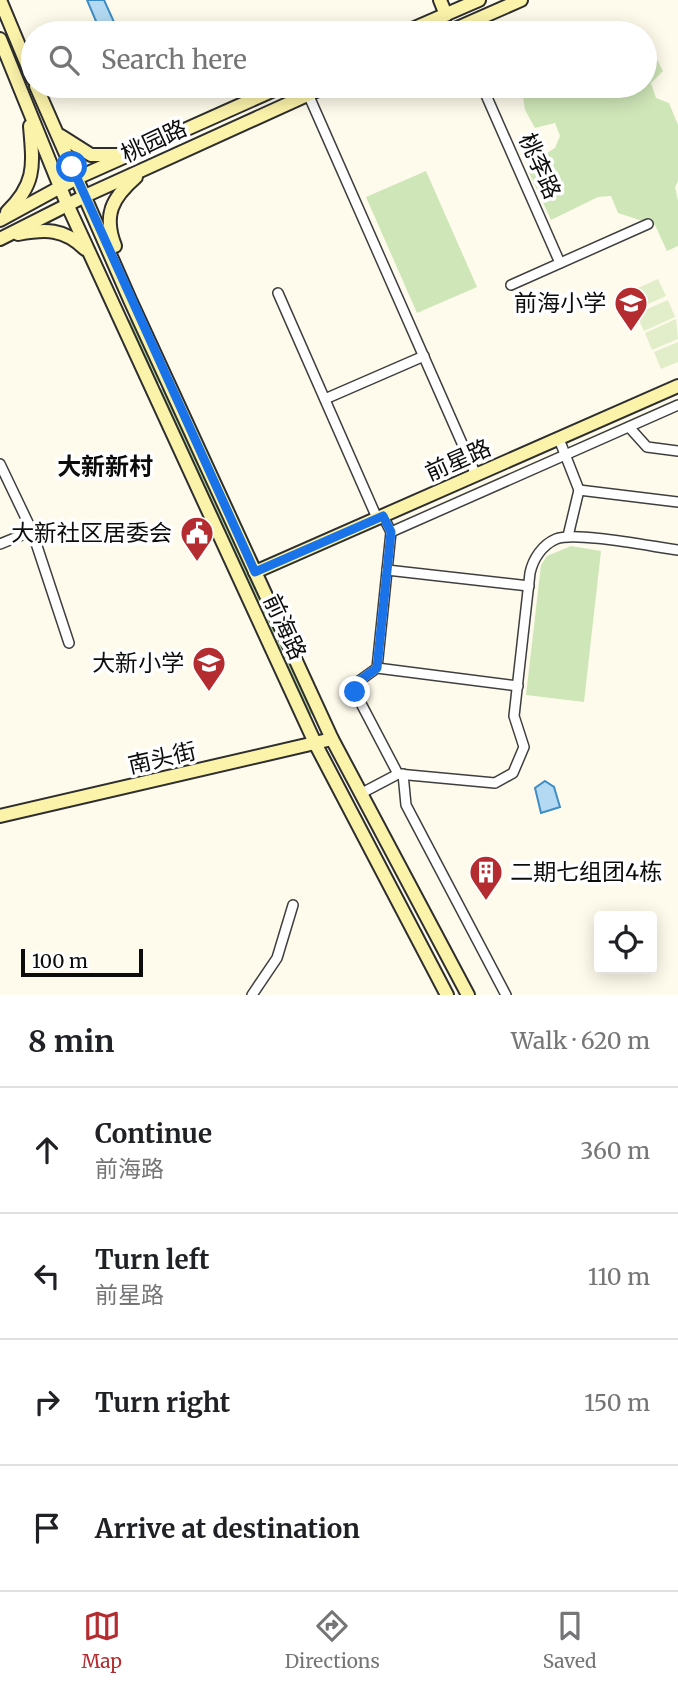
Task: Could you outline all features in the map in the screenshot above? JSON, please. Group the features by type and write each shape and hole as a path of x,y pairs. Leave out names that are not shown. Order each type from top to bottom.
{"main road":[{"path":"0,0 21,50"},
{"path":"440,0 446,15"},
{"path":"432,21 479,0"},
{"path":"476,21 521,0"},
{"name":"前海路","path":"0,39 21,93"},
{"name":"前海路","path":"23,98 67,204 316,745 447,995"},
{"name":"前海路","path":"41,98 130,300 332,739 468,995"},
{"name":"桃园路","path":"0,219 77,178 256,98"},
{"name":"桃园路","path":"3,237 67,204 300,98"},
{"path":"0,219 21,197 30,177 33,162 30,116"},
{"path":"54,128 69,144 91,155 111,157 144,148"},
{"path":"130,300 107,215 125,187 153,165"},
{"path":"3,237 57,231 76,240 90,254"},
{"name":"前星路","path":"255,572 678,386"},
{"name":"南头街","path":"0,816 316,745 332,739"}],"street":[{"path":"311,98 476,475"},
{"name":"桃李路","path":"486,98 560,263"},
{"path":"511,285 648,225"},
{"path":"278,293 380,517 391,532 377,668"},
{"path":"325,400 424,356"},
{"path":"391,532 678,405"},
{"path":"629,427 647,447 678,451"},
{"path":"559,439 579,491 568,536"},
{"path":"0,464 32,531 69,643"},
{"path":"579,491 678,502"},
{"path":"0,544 32,531"},
{"path":"360,794 400,774 486,782 510,777 524,751 515,722 518,686 532,565 541,550 557,538 568,536 678,550"},
{"path":"387,570 529,586"},
{"path":"506,995 406,805 400,774 356,695 359,681 377,668 518,686"},
{"path":"252,995 277,958 293,905"}],"green space":[{"path":"657,60 663,71 657,77"},
{"path":"523,98 656,98 669,103 678,125 678,181 675,187 678,201 678,246 667,251 655,225 618,213 611,196 598,197 551,220 526,166 555,148 560,136 555,123 535,128 525,110"},
{"path":"426,171 477,287 417,313 366,197"},
{"path":"658,279 666,296 635,310 627,293"},
{"path":"668,300 675,317 644,331 636,314"},
{"path":"131,319 161,382 156,384 127,321"},
{"path":"676,319 678,339 652,350 645,333"},
{"path":"678,342 678,362 661,369 654,352"},
{"path":"164,388 313,714 309,715 159,390"},
{"path":"571,546 601,551 584,702 526,695 541,565 547,556"}],"water":[{"path":"87,0 104,0 114,21 96,21"},
{"path":"545,781 554,787 560,807 541,813 535,788"}],"place":[{"name":"前海小学","path":"631,333"},
{"name":"大新社区居委会","path":"197,563"},
{"name":"大新小学","path":"209,693"},
{"name":"二期七组团4栋","path":"486,902"}],"district":[{"name":"大新新村","path":"105,467"}],"route":[{"path":"72,167 255,572 383,516 391,532 377,668 376,672 359,681 355,692"}]}
